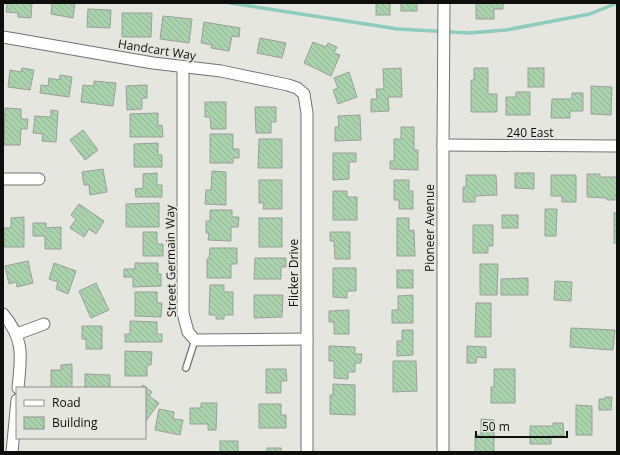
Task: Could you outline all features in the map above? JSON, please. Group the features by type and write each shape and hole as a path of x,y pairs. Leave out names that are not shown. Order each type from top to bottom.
{"street":[{"name":"Pioneer Avenue","path":"443,452 444,3"},
{"name":"Handcart Way","path":"3,37 183,68 221,71 288,85 297,88 304,94"},
{"name":"Street Germain Way","path":"183,68 183,313 188,332 195,340"},
{"name":"Flicker Drive","path":"304,94 307,113 307,452"},
{"name":"240 East","path":"443,145 617,146"},
{"path":"3,180 39,179"},
{"path":"3,314 17,334 21,362 18,387"},
{"path":"17,334 44,324"},
{"path":"195,340 307,339"},
{"path":"12,452 16,410"}],"lane":[{"path":"186,368 195,340"}],"building":[{"path":"7,3 32,3 31,18 18,17 18,13 6,12"},
{"path":"52,3 75,3 73,18 51,14"},
{"path":"376,3 390,3 390,15 376,15"},
{"path":"401,3 417,3 417,11 401,11"},
{"path":"476,3 503,3 503,9 494,9 494,19 476,19"},
{"path":"88,9 111,10 110,28 87,27"},
{"path":"122,13 152,13 151,37 122,37"},
{"path":"163,16 192,19 189,43 160,39"},
{"path":"204,22 240,28 239,37 232,36 229,51 211,48 212,45 201,43"},
{"path":"260,38 286,43 282,58 257,53"},
{"path":"313,42 326,47 328,43 337,47 334,53 340,55 331,76 304,63"},
{"path":"22,68 34,70 30,90 8,87 10,70 21,72"},
{"path":"401,68 402,97 388,97 389,111 371,112 371,99 377,99 376,89 384,89 383,69"},
{"path":"474,68 488,68 488,94 497,94 497,112 471,112 471,80 474,80"},
{"path":"528,68 544,68 544,87 528,87"},
{"path":"349,72 357,97 338,104 333,90 338,88 334,78"},
{"path":"60,75 72,77 69,97 40,93 41,85 48,86 49,78 59,80"},
{"path":"94,81 116,83 113,106 81,102 83,85 94,86"},
{"path":"147,85 147,98 142,98 142,109 127,110 126,86"},
{"path":"591,86 612,87 611,115 591,114"},
{"path":"516,92 530,92 530,115 506,115 506,97 516,97"},
{"path":"572,93 583,93 583,111 570,111 570,118 551,118 552,99 572,99"},
{"path":"205,102 226,102 226,129 211,129 210,117 205,117"},
{"path":"255,107 276,107 276,122 271,122 271,133 256,133"},
{"path":"5,108 21,109 21,119 28,119 27,129 21,129 20,145 4,145"},
{"path":"51,110 58,111 56,142 42,141 43,134 33,133 35,116 51,117"},
{"path":"158,113 158,126 162,125 163,137 130,137 130,114"},
{"path":"360,115 361,140 335,141 335,127 339,127 338,116"},
{"path":"401,127 414,127 414,150 418,150 418,170 390,169 390,161 394,161 394,139 401,139"},
{"path":"83,130 98,150 85,160 70,140"},
{"path":"210,134 233,134 233,149 239,149 239,158 233,158 233,163 210,163"},
{"path":"259,139 282,139 282,168 258,168"},
{"path":"158,143 158,155 162,155 162,167 134,167 134,144"},
{"path":"333,153 356,153 356,162 349,162 349,179 333,180"},
{"path":"103,169 107,192 90,195 89,185 84,185 82,172"},
{"path":"212,171 226,172 226,205 205,204 206,190 211,190"},
{"path":"157,173 157,185 162,185 162,197 136,197 135,189 143,188 143,174"},
{"path":"515,173 534,173 534,189 515,188"},
{"path":"587,174 600,174 600,177 617,177 617,195 615,195 615,200 587,197"},
{"path":"466,175 496,175 497,195 475,196 475,202 463,202 463,187 466,187"},
{"path":"551,175 576,175 576,202 562,202 562,196 551,196"},
{"path":"259,180 282,180 282,209 263,209 264,203 259,203"},
{"path":"394,180 409,180 409,191 413,191 413,209 399,209 399,200 394,200"},
{"path":"333,191 347,191 347,197 357,197 357,220 333,220"},
{"path":"159,203 159,227 126,227 126,204"},
{"path":"79,204 104,221 96,234 89,229 84,237 70,228 76,219 71,215"},
{"path":"545,209 557,209 556,236 545,236"},
{"path":"210,210 232,210 232,217 239,217 238,227 231,227 231,241 208,240 209,233 206,233 206,221 210,221"},
{"path":"614,213 617,213 617,243 614,243"},
{"path":"502,215 518,215 518,228 502,228"},
{"path":"24,217 24,247 4,247 4,228 11,228 11,218"},
{"path":"259,218 282,218 282,247 259,247"},
{"path":"397,218 409,218 409,231 414,230 415,256 397,256"},
{"path":"33,223 46,223 46,228 61,227 61,249 45,249 45,236 33,236"},
{"path":"473,225 493,225 493,246 488,246 488,253 473,253"},
{"path":"143,232 157,232 157,244 163,244 163,256 143,256"},
{"path":"330,232 350,232 350,259 335,259 334,241 330,241"},
{"path":"210,248 237,248 237,264 231,264 231,278 207,278 207,259 209,259"},
{"path":"255,258 286,258 286,267 281,267 281,279 254,279"},
{"path":"28,261 33,283 17,287 16,282 9,284 5,266"},
{"path":"54,263 76,271 68,294 56,289 58,282 49,279"},
{"path":"135,263 158,263 158,274 161,274 161,286 133,287 133,277 124,277 124,269 135,269"},
{"path":"480,264 498,264 497,295 480,295"},
{"path":"333,268 356,268 356,291 347,291 347,298 333,297"},
{"path":"397,270 413,270 413,288 397,288"},
{"path":"528,278 528,295 501,295 501,279"},
{"path":"555,281 572,282 571,301 554,300"},
{"path":"96,283 109,310 91,318 79,291"},
{"path":"210,285 224,285 224,292 233,292 233,315 224,315 224,319 216,319 216,315 209,315"},
{"path":"135,292 157,292 157,303 162,303 161,317 135,316"},
{"path":"254,295 283,295 282,317 254,318"},
{"path":"413,295 413,323 392,323 392,310 398,310 398,296"},
{"path":"476,303 491,303 491,337 475,337"},
{"path":"349,310 349,334 334,334 334,322 329,322 329,311"},
{"path":"130,321 157,322 157,334 162,334 162,342 125,342 125,334 130,334"},
{"path":"82,326 102,326 102,349 86,349 86,339 82,339"},
{"path":"571,328 615,330 613,350 570,347"},
{"path":"402,330 413,330 413,355 397,356 397,341 402,341"},
{"path":"329,346 355,347 355,354 362,354 361,363 355,363 355,372 348,372 348,379 334,378 334,361 329,361"},
{"path":"467,346 486,347 486,358 477,357 476,363 467,363"},
{"path":"125,351 152,352 151,365 147,365 147,376 125,376"},
{"path":"393,361 416,361 417,391 393,392"},
{"path":"72,364 72,387 51,387 51,370 61,370 61,365"},
{"path":"266,369 286,369 287,381 281,381 281,393 266,393"},
{"path":"494,369 515,369 515,403 491,403 491,387 494,387"},
{"path":"85,374 110,375 110,387 85,387"},
{"path":"333,384 355,385 355,415 330,414 330,395 333,395"},
{"path":"146,387 152,392 149,396 159,403 146,421"},
{"path":"605,397 612,397 611,410 599,410 599,399 605,399"},
{"path":"201,403 217,403 216,430 208,430 208,424 190,424 190,408 201,408"},
{"path":"259,404 281,404 281,415 286,415 286,428 259,428"},
{"path":"576,405 592,406 592,435 576,435"},
{"path":"159,409 174,412 173,419 183,420 180,435 155,430"},
{"path":"481,419 494,420 494,452 475,452 475,435 481,435"},
{"path":"553,423 563,423 564,436 551,436 551,444 530,444 530,426 553,426"},
{"path":"220,441 238,441 238,452 220,452"},
{"path":"267,448 281,448 281,452 267,452"}],"waterway":[{"path":"230,3 398,29 469,33 506,30 590,14 617,3"}]}
